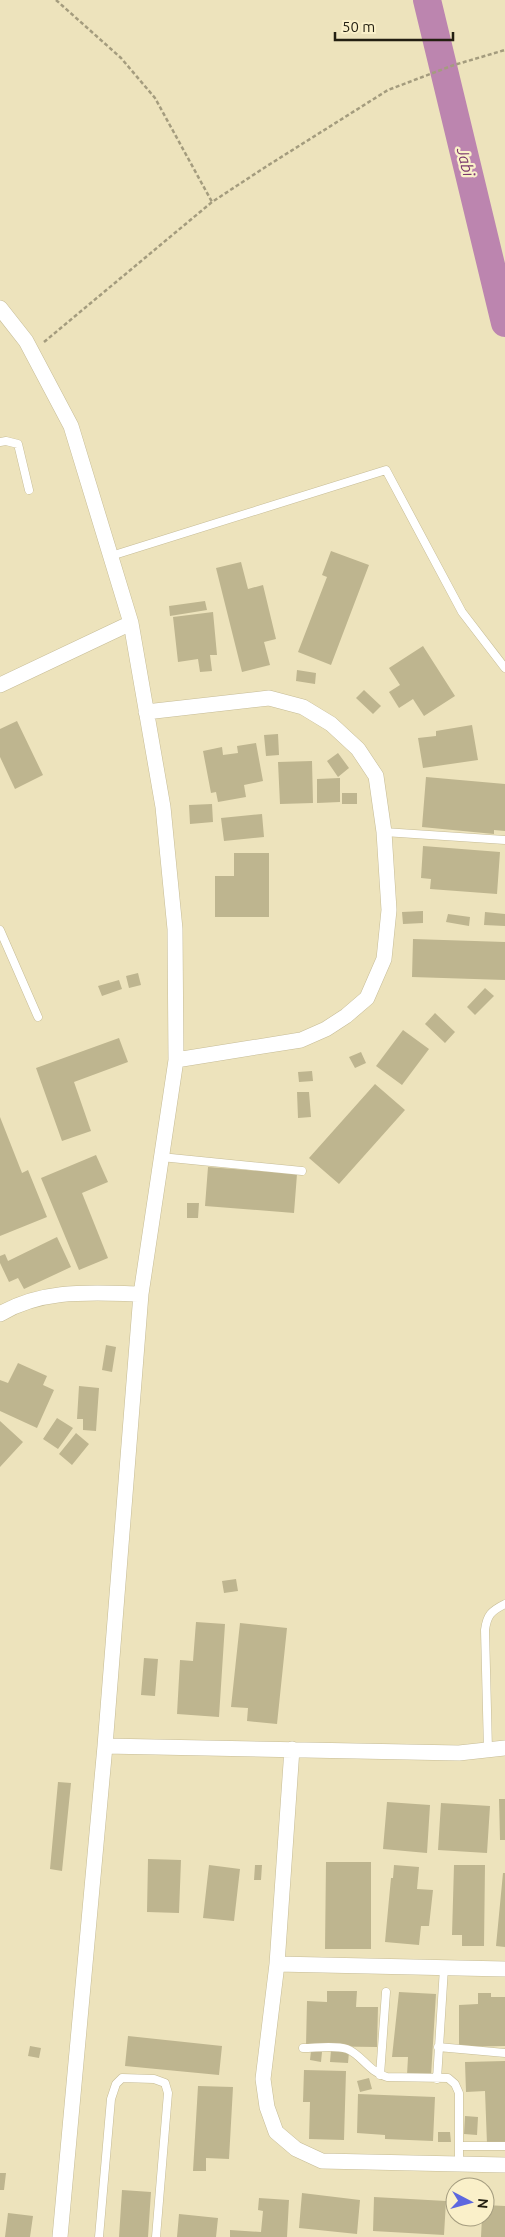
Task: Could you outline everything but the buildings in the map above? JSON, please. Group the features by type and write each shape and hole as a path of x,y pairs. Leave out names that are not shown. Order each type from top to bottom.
{"street":[{"path":"0,308 26,341 71,426 131,623 163,807 175,929 176,1060 141,1294 105,1746 60,2237"},
{"path":"0,685 131,623"},
{"path":"146,712 268,698 304,707 331,724 358,749 376,776 384,832 389,910 384,959 367,998 346,1016 326,1029 301,1040 176,1060"},
{"path":"0,1314 46,1296 72,1292 141,1294"},
{"path":"105,1746 459,1753 505,1748"},
{"path":"292,1749 277,1964 263,2079 267,2107 276,2132 296,2149 322,2161 505,2165"},
{"path":"277,1964 505,1970"}],"lane":[{"path":"0,442 6,441 18,444 29,490"},
{"path":"111,556 386,470 462,612 505,668"},
{"path":"384,832 505,840"},
{"path":"0,930 38,1017"},
{"path":"161,1156 302,1171"},
{"path":"488,1750 486,1618 492,1610 505,1604"},
{"path":"437,2079 444,1968"},
{"path":"380,2075 386,1992"},
{"path":"438,2047 505,2053"},
{"path":"303,2048 347,2049 380,2075 448,2078 456,2084 459,2093 459,2164"},
{"path":"99,2237 111,2099 116,2084 122,2078 154,2079 165,2083 168,2093 156,2237"},
{"path":"460,2146 505,2146"}],"path":[{"path":"56,0 121,58 155,98 212,202"},
{"path":"32,353 212,202 388,90 454,65 505,50"}],"waterway":[{"name":"Jabi","path":"427,0 505,323"}]}
